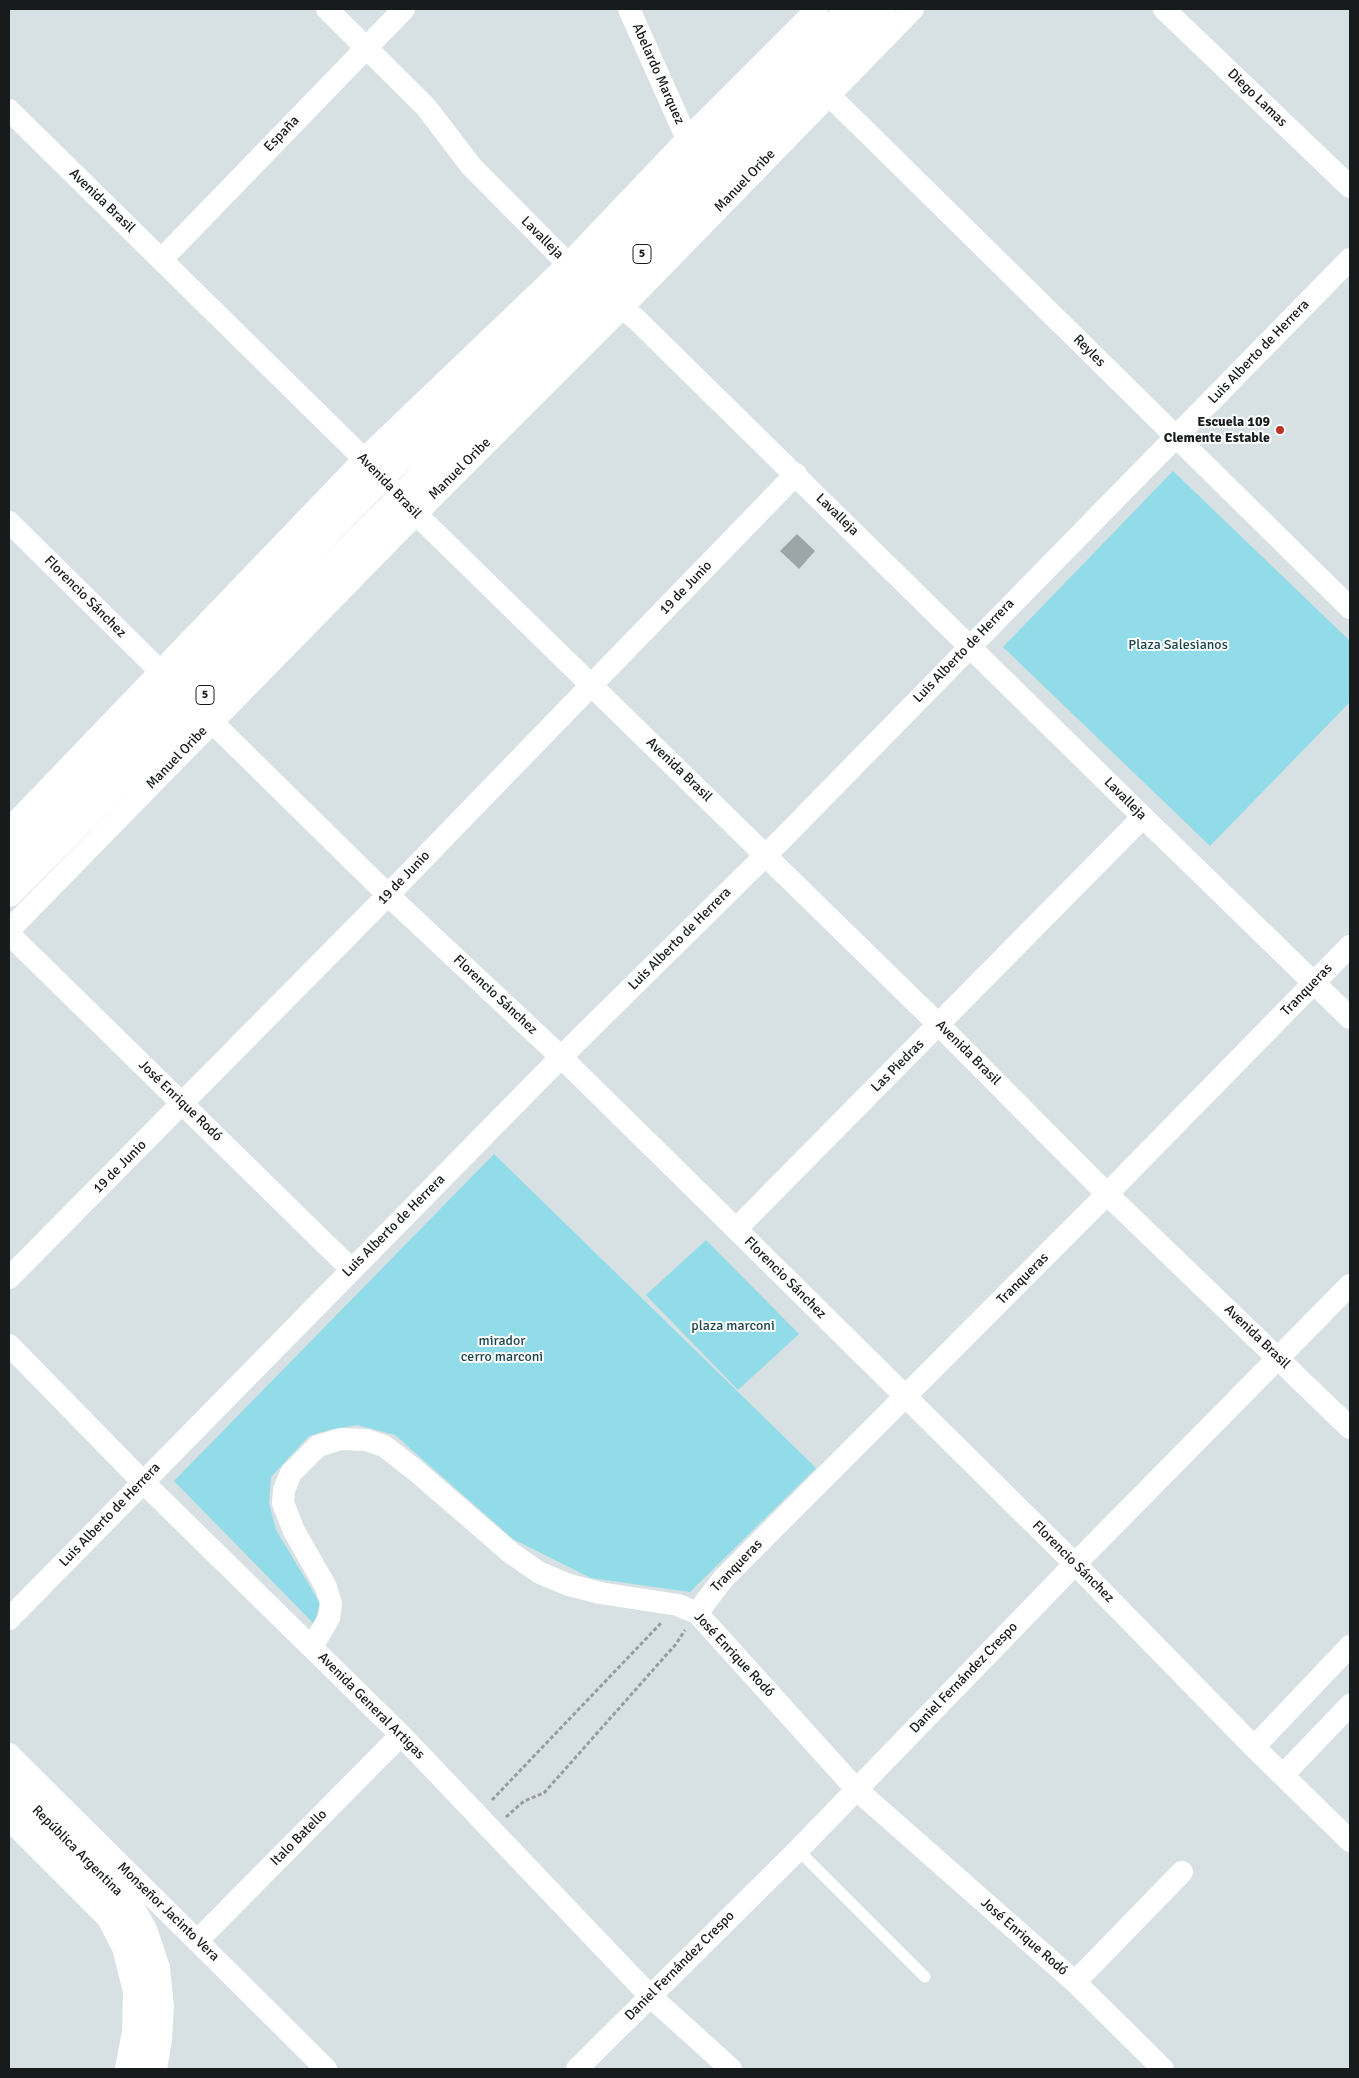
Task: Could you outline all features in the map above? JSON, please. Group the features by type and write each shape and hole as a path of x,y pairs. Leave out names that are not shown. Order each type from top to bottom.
{"highway":[{"name":"Manuel Oribe","path":"9,893 408,506 514,366 575,270 851,9"},
{"name":"Manuel Oribe","path":"9,858 372,468 514,366 613,300 881,9"},
{"name":"República Argentina","path":"9,1783 101,1872 128,1904 144,1932 156,1968 160,2007 158,2040 153,2069"},
{"name":"República Argentina","path":"9,1815 110,1916 126,1947 137,1991 136,2032 129,2069"}],"street":[{"name":"Lavalleja","path":"327,9 426,107 471,166 575,270 613,300 796,474 1143,817 1350,1018"},
{"name":"España","path":"162,259 404,9"},
{"name":"Abelardo Marquez","path":"628,9 687,139"},
{"path":"9,829 161,672 575,270 687,139 817,9"},
{"name":"Manuel Oribe","path":"9,932 212,722 408,506 613,300 828,94 913,9"},
{"name":"Diego Lamas","path":"1164,9 1350,187"},
{"name":"Reyles","path":"828,94 1350,608"},
{"name":"Avenida Brasil","path":"9,110 162,259 408,506 766,854 1107,1194 1350,1428"},
{"name":"Luis Alberto de Herrera","path":"9,1619 351,1269 766,854 1350,259"},
{"name":"19 de Junio","path":"9,1278 388,895 796,474"},
{"name":"Florencio Sánchez","path":"9,522 161,672"},
{"name":"Florencio Sánchez","path":"212,722 388,895 561,1057 1075,1564 1254,1748 1350,1840"},
{"name":"Las Piedras","path":"736,1229 1143,817"},
{"name":"José Enrique Rodó","path":"9,932 351,1269"},
{"name":"Tranqueras","path":"688,1609 723,1579 1107,1194 1350,946"},
{"name":"Daniel Fernández Crespo","path":"577,2069 798,1850 1075,1564 1350,1285"},
{"name":"Avenida General Artigas","path":"9,1345 143,1482 401,1735 650,1996 731,2069"},
{"name":"José Enrique Rodó","path":"312,1647 329,1618 331,1604 326,1587 294,1531 283,1503 284,1490 291,1473 318,1446 341,1439 366,1440 384,1446 416,1470 511,1553 540,1573 569,1585 600,1593 688,1609 856,1789 1075,1982 1164,2069"},
{"path":"1254,1748 1350,1646"},
{"path":"1283,1775 1350,1705"},
{"name":"Italo Batello","path":"197,1941 401,1735"},
{"name":"Monseñor Jacinto Vera","path":"9,1754 326,2069"},
{"path":"1075,1982 1182,1872"}],"lane":[{"path":"798,1850 925,1977"}],"path":[{"path":"485,1822 688,1609"},
{"path":"485,1822 524,1801 544,1793 676,1644 688,1609"}],"green space":[{"name":"Plaza Salesianos","path":"1173,471 1350,641 1350,702 1210,846 1003,647"},
{"name":"mirador cerro marconi","path":"494,1154 816,1468 690,1592 591,1578 513,1539 395,1435 357,1425 309,1436 271,1477 269,1503 276,1530 320,1603 314,1624 174,1481"},
{"name":"plaza marconi","path":"706,1240 799,1334 738,1390 646,1295"}],"building":[{"path":"797,534 815,551 799,569 780,551"}],"place":[{"name":"Escuela 109 Clemente Estable","path":"1280,430"}]}
